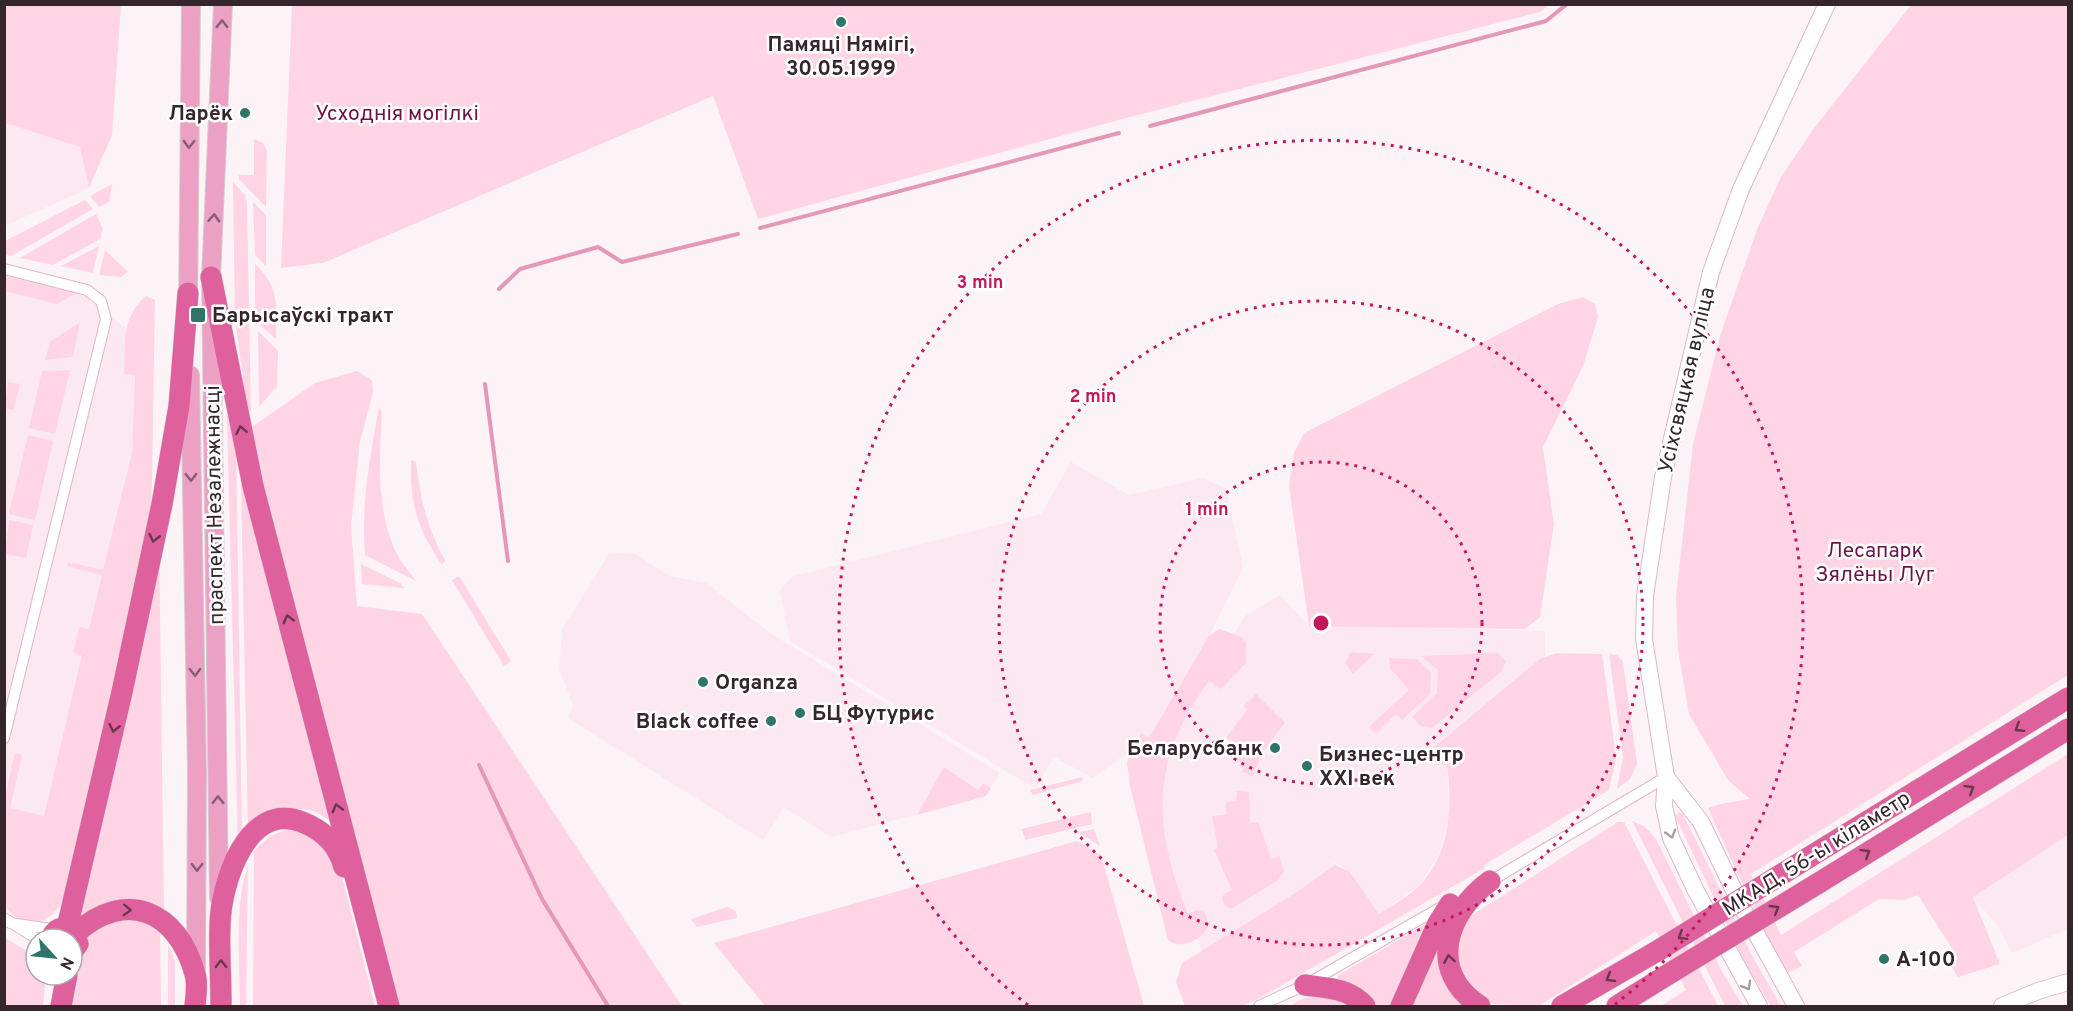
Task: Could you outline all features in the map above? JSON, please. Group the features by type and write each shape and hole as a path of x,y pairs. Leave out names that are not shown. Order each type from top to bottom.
{"highway":[{"path":"211,277 253,486 389,1006"},
{"path":"66,927 122,692 162,504 179,406 188,293"},
{"name":"МКАД, 56-ы кіламетр","path":"1562,1006 1659,950 2068,698"},
{"name":"МКАД, 56-ы кіламетр","path":"1617,1006 2068,729"},
{"path":"220,921 231,868 251,835 269,821 282,819 297,820 312,826 325,835 340,854 381,1006"},
{"path":"1480,1006 1463,993 1450,968 1447,952 1449,935 1455,917 1468,900 1490,881"},
{"path":"1401,1006 1438,922 1452,901"},
{"path":"79,927 104,912 118,909 148,913 169,924 188,954 196,976"},
{"name":"праспект Незалежнасці","path":"220,921 221,1006"},
{"name":"праспект Незалежнасці","path":"195,1006 196,976"},
{"path":"1305,985 1342,991 1358,998 1365,1006"},
{"path":"52,1006 56,987"},
{"path":"61,1006 65,987"}],"main road":[{"name":"праспект Незалежнасці","path":"191,4 188,293 197,772 196,976"},
{"name":"праспект Незалежнасці","path":"220,921 211,277 223,4"},
{"name":"Усіхсвяцкая вуліца","path":"1759,1006 1715,929 1671,838 1664,806 1666,777 1644,639 1651,545 1663,477 1711,273 1741,189 1827,4"},
{"name":"Усіхсвяцкая вуліца","path":"1666,777 1701,822 1745,913 1796,1006"},
{"path":"2002,1006 2068,982"}],"street":[{"path":"4,269 87,290 101,301 106,319 4,738"},
{"path":"1259,1006 1305,985 1490,881 1666,777"},
{"path":"7,921 30,927"},
{"path":"7,921 24,931"}],"shaded area":[{"path":"4,123 80,147 89,188 5,226"},
{"path":"4,269 72,286 136,336 132,453 44,816 5,808"},
{"path":"1071,462 1129,495 1204,478 1226,489 1243,568 1209,636 1149,738 1141,734 1130,751 1093,778 1054,757 1036,787 1026,783 790,641 780,591 791,577 1041,514"},
{"path":"632,552 670,576 706,583 770,633 1000,773 986,796 831,837 784,807 763,840 568,718 573,705 559,669 562,629 609,554"},
{"path":"1280,595 1308,625 1545,631 1545,656 1438,742 1439,763 1447,765 1449,817 1439,854 1420,885 1379,914 1350,872 1332,861 1340,870 1204,956 1172,875 1163,838 1161,803 1165,767 1176,734 1245,616"},
{"path":"2068,835 2068,929 2012,953 2000,929 1973,897"}],"green space":[{"name":"Усходнія могілкі","path":"292,4 1549,5 1540,12 1126,118 758,219 713,96 323,263 281,268"},
{"path":"4,5 121,5 112,135 89,188 80,147 5,123"},
{"name":"Лесапарк Зялёны Луг","path":"1911,5 2068,5 2068,675 1751,874 1781,935 2068,754 2068,835 1973,897 2000,964 1958,977 1950,964 1958,958 1918,895 1905,900 1879,899 1794,952 1802,966 1786,974 1770,945 1708,808 1750,799 1728,780 1689,714 1678,650 1676,597 1693,444 1720,336 1758,227 1781,177 1815,127"},
{"path":"254,139 263,143 267,151 266,207 239,179 239,175 254,175"},
{"path":"233,182 245,195 247,204 251,410 248,413 235,320"},
{"path":"112,184 109,202 99,207 90,196"},
{"path":"85,200 93,209 11,256 5,255 5,241"},
{"path":"253,202 266,215 266,266 255,255"},
{"path":"96,214 103,229 100,239 53,265 20,258"},
{"path":"99,246 93,273 61,266"},
{"path":"105,250 128,272 121,277 99,275"},
{"path":"255,264 269,281 273,290 276,307 276,339 255,321"},
{"path":"5,276 78,292 57,304 5,291"},
{"path":"146,296 155,300 151,507 67,892 62,902 48,918 32,923 14,916 5,907 5,796 15,753 22,755 10,808 44,816 82,655 73,653 80,627 89,629 102,575 67,566 68,562 103,570 132,453 135,375 124,374 126,332 132,313"},
{"path":"1583,297 1595,304 1598,317 1583,366 1543,447 1554,524 1540,617 1525,629 1309,626 1289,486 1294,453 1304,433 1558,304"},
{"path":"80,322 73,357 45,360 50,342"},
{"path":"258,331 278,351 277,386 259,407"},
{"path":"70,370 55,434 29,428 42,371"},
{"path":"357,371 372,380 373,392 360,441 351,526 357,606 422,614 682,1006 396,1006 246,431 315,383"},
{"path":"226,379 236,435 242,838 238,844"},
{"path":"8,382 20,384 13,410 5,408"},
{"path":"379,407 382,413 380,485 385,521 397,554 416,581 365,555 365,499"},
{"path":"28,435 53,441 35,520 9,514"},
{"path":"240,437 335,825 323,816 301,809 281,813 248,831"},
{"path":"411,460 416,462 425,512 433,536 445,560 442,565 426,539 417,515 412,490"},
{"path":"9,520 33,525 26,558 5,554"},
{"path":"159,538 164,911 148,903 136,903 111,906 80,915"},
{"path":"361,564 400,583 404,588 362,584"},
{"path":"459,576 511,661 504,666 452,580"},
{"path":"1219,629 1240,636 1246,643 1246,663 1221,689 1209,681 1190,710 1176,738 1167,766 1163,794 1163,822 1176,882 1188,914 1196,910 1204,912 1209,924 1197,939 1179,944 1168,940 1130,786 1127,762 1141,733 1149,738 1209,636"},
{"path":"1351,652 1374,654 1353,674 1345,663"},
{"path":"1498,653 1506,661 1502,671 1432,728 1422,727 1412,717 1437,693 1438,670 1421,656"},
{"path":"1557,653 1602,654 1616,758 1609,790 1484,865 1485,868 1256,1000 1241,1006 1185,1006 1176,982 1182,963 1297,892 1335,865 1350,872 1379,914 1417,888 1438,858 1444,843 1449,812 1447,765 1435,760 1434,747 1540,659"},
{"path":"1609,654 1617,655 1623,662 1637,764 1630,779 1617,789 1623,756"},
{"path":"1389,658 1417,659 1431,673 1430,694 1402,720 1396,714 1376,734 1369,727 1409,690 1390,668"},
{"path":"1256,694 1285,723 1264,750 1253,775 1242,772 1245,763 1234,758 1240,745 1226,738 1247,710 1244,706"},
{"path":"944,767 978,790 983,784 991,788 986,796 917,815"},
{"path":"1082,777 1083,781 1033,795 1030,790"},
{"path":"1237,791 1249,792 1250,823 1258,822 1272,859 1279,856 1284,871 1277,881 1231,909 1225,906 1222,898 1224,894 1232,890 1214,850 1218,848 1212,816 1226,815 1226,802 1236,801"},
{"path":"1091,812 1092,824 1025,840 1022,829"},
{"path":"1679,812 1683,814 1755,961 1781,1006 1771,1006 1746,965 1675,816"},
{"path":"1632,821 1644,826 1656,839 1721,970 1743,1006 1725,1006"},
{"path":"1618,822 1624,822 1718,1006 1661,1006 1686,990 1656,931 1539,1006 1489,1004 1462,976 1457,951 1466,919"},
{"path":"296,826 310,832 339,865 375,1006 253,1006 254,851 270,836"},
{"path":"1094,829 1100,846 1078,832"},
{"path":"1077,841 1101,855 1144,1006 765,1006 714,943"},
{"path":"248,865 246,1006 240,1006 239,916"},
{"path":"727,907 736,911 737,918 697,927 691,919"},
{"path":"130,917 155,927 160,933 161,1006 66,1006 71,987 84,987 84,939 94,926"},
{"path":"1434,919 1395,1006 1375,1006 1337,980 1339,975"},
{"path":"5,938 24,949 24,987 45,987 43,1006 5,1006"},
{"path":"1437,943 1447,985 1463,1006 1409,1006"},
{"path":"168,944 175,961 175,1006 168,1006"},
{"path":"1319,995 1353,1006 1290,1006 1302,999"}],"waterway":[{"path":"1150,126 1546,21 1567,4"},
{"path":"760,228 1119,133"},
{"path":"499,289 520,269 598,247 622,262 738,234"},
{"path":"485,384 508,561"},
{"path":"479,765 542,899 608,1006"}],"place":[{"name":"Памяці Нямігі, 30.05.1999","path":"841,22"},
{"name":"Ларёк","path":"245,113"},
{"name":"Барысаўскі тракт","path":"198,315"},
{"name":"Organza","path":"703,682"},
{"name":"БЦ Футурис","path":"800,713"},
{"name":"Black coffee","path":"771,721"},
{"name":"Беларусбанк","path":"1275,748"},
{"name":"Бизнес-центр XXI век","path":"1307,766"},
{"name":"A-100","path":"1884,959"}]}
